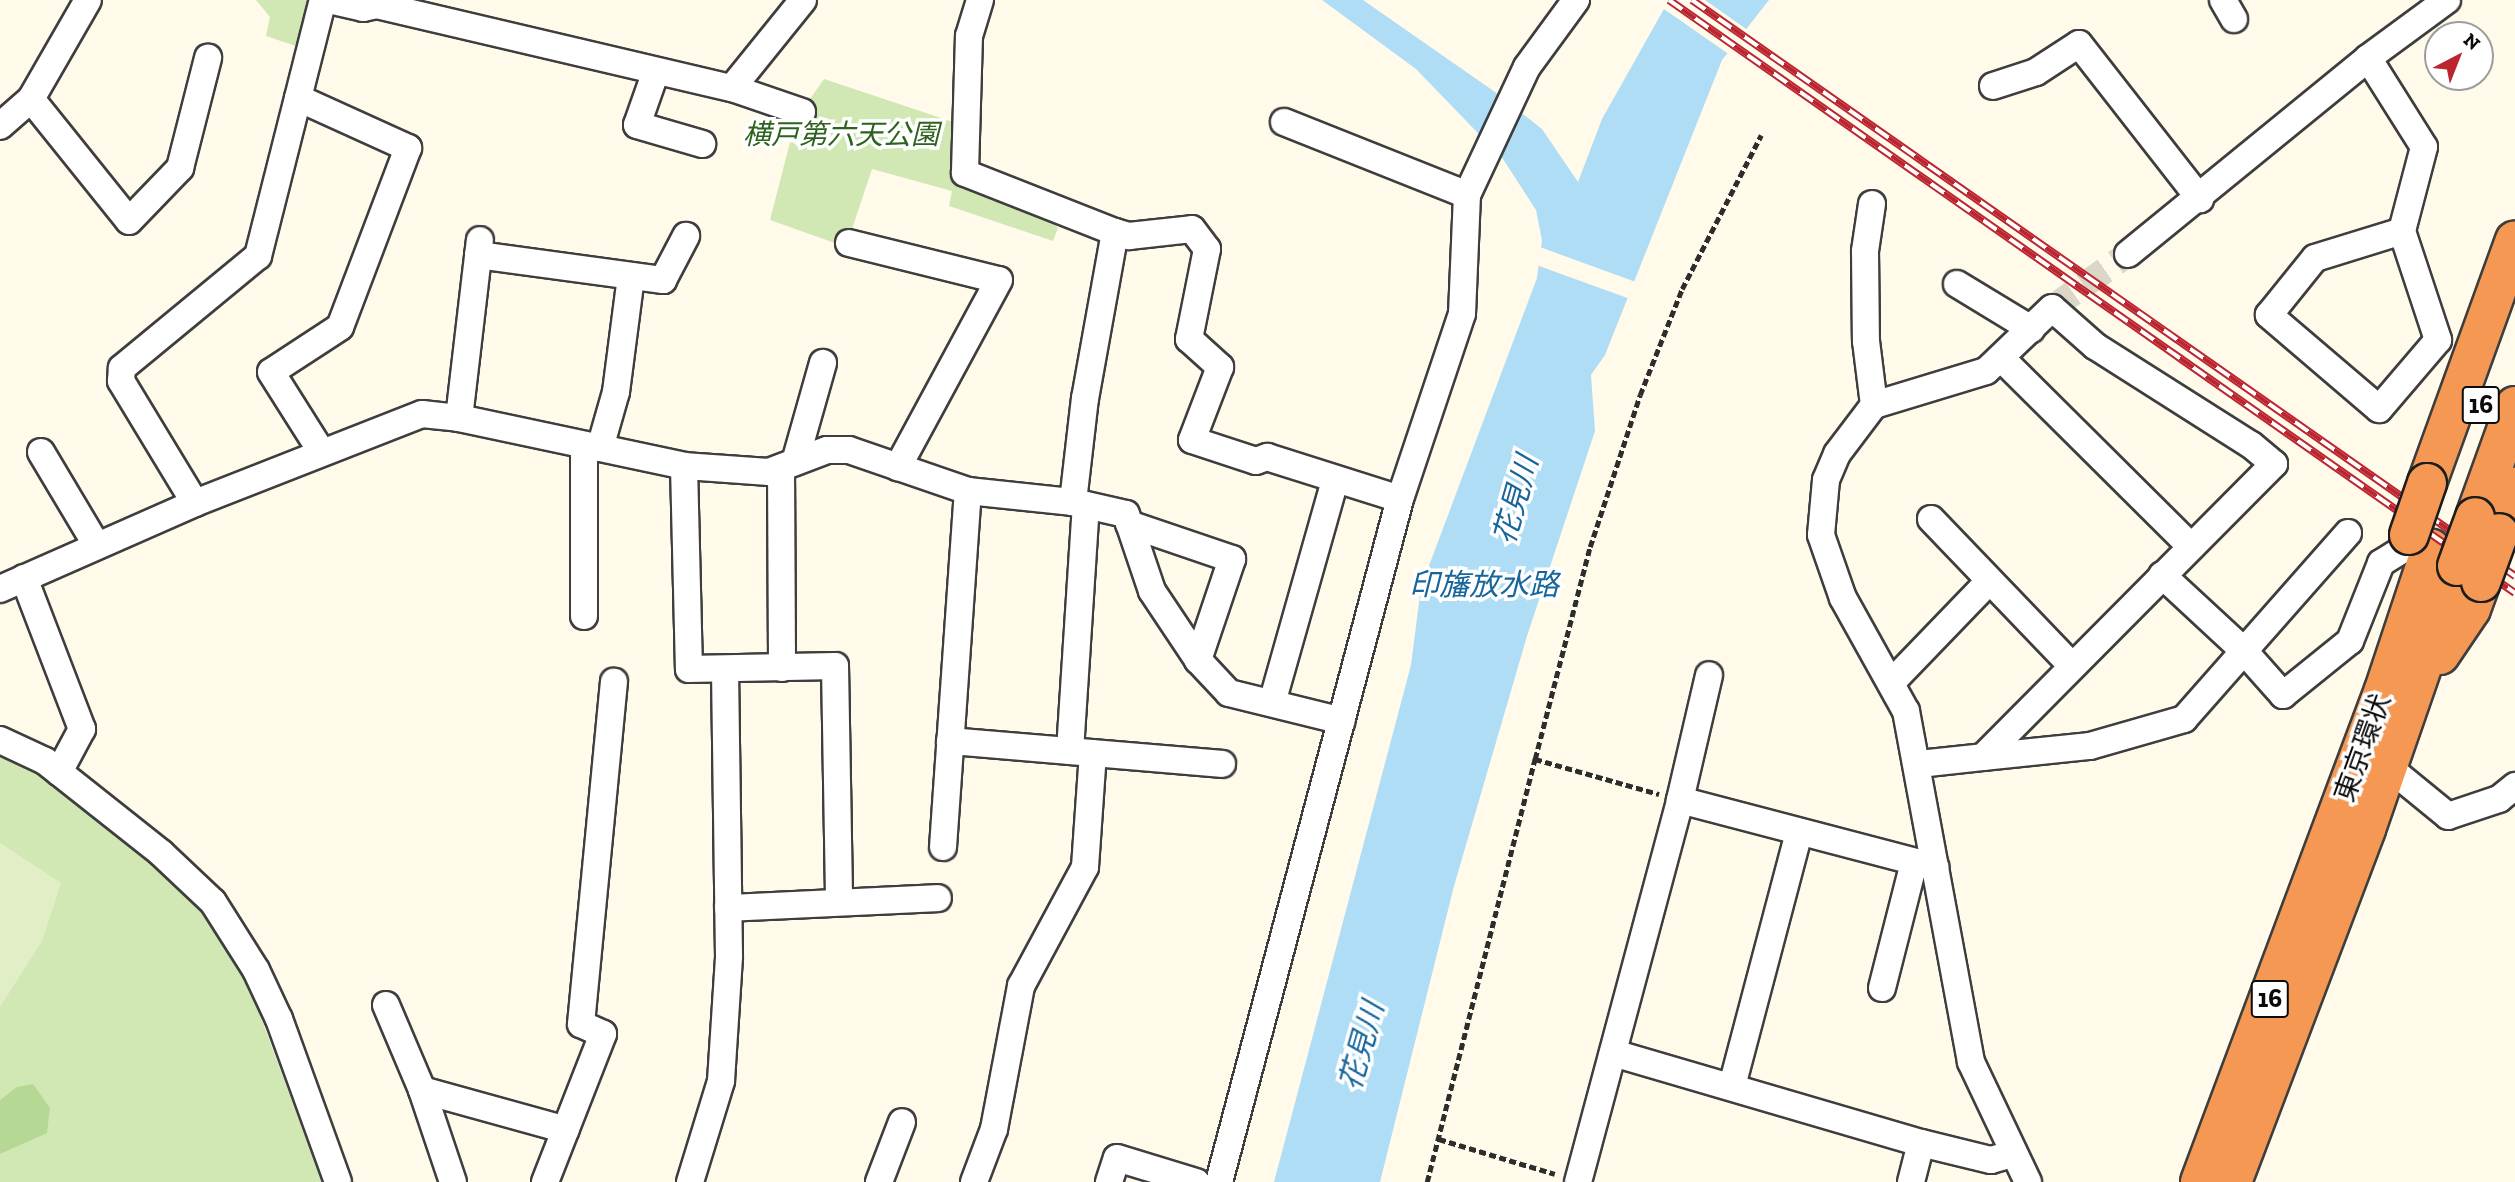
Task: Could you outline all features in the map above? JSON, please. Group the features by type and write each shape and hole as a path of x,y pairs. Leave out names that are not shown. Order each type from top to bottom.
{"highway":[{"path":"2397,695 2471,609 2436,556 2462,508 2515,240"},
{"name":"東京環状","path":"2462,508 2515,311"},
{"name":"東京環状","path":"2200,1182 2397,695 2436,556 2515,405"},
{"path":"2462,508 2515,487"},
{"name":"東京環状","path":"2232,1182 2387,766 2397,695"}],"street":[{"path":"0,126 31,99 88,0"},
{"path":"195,503 121,381 122,369 258,256 323,0"},
{"path":"329,0 363,8 394,4 732,88 802,112"},
{"path":"732,88 803,0"},
{"path":"980,0 970,36 965,173 1129,236 1192,229 1207,249 1189,339 1220,366 1192,440 1256,461 1267,457 1400,499"},
{"path":"1219,1182 1400,499 1462,314 1467,195 1527,67 1576,0"},
{"path":"2128,254 2200,199 2368,58 2446,0"},
{"path":"1993,86 2036,72 2079,44 2200,199"},
{"path":"31,99 129,221 180,168 208,58"},
{"path":"2368,58 2424,147 2402,231 2438,340 2379,409 2269,315 2315,258 2402,231"},
{"path":"656,71 637,125 702,144"},
{"path":"298,98 408,148 340,327 271,372 321,451"},
{"path":"1284,122 1467,195"},
{"path":"1872,204 1864,251 1866,341 1874,405"},
{"path":"974,1182 993,1129 1021,986 1085,867 1079,504 1085,398 1115,232"},
{"path":"459,418 479,247 663,280 685,236"},
{"path":"849,243 999,280 898,467"},
{"path":"584,616 592,446 616,392 631,276"},
{"path":"1957,284 2031,329"},
{"path":"1983,757 2071,665 2274,464 2251,445 2095,346 2053,308 1986,371 1874,405 1837,454 1826,480 1821,535 1843,598 1906,711 1919,764 1925,865 1971,1062 2012,1154 2028,1182"},
{"path":"2001,358 2191,547"},
{"path":"782,668 788,465 823,363"},
{"path":"59,772 82,729 8,582 410,416 459,418 684,466 769,472 827,450 849,450 968,491 1079,504 1126,514 1152,591 1198,660 1229,693 1342,721"},
{"path":"41,452 97,546"},
{"path":"684,466 690,669 835,666 839,901"},
{"path":"1272,703 1335,480"},
{"path":"943,847 968,491"},
{"path":"1931,519 2071,665"},
{"path":"1129,524 1232,559 1198,660"},
{"path":"1919,764 2090,746 2184,719 2348,533"},
{"path":"2162,575 2244,651 2283,695 2350,641 2381,563 2436,556"},
{"path":"1891,683 1989,581"},
{"path":"690,1182 721,1081 728,908 725,670"},
{"path":"1581,1181 1709,675"},
{"path":"545,1182 603,1034 581,1024 614,682"},
{"path":"0,740 59,772 161,853 226,920 279,1019 338,1182"},
{"path":"950,741 1222,764"},
{"path":"2387,766 2448,816 2499,799 2515,786"},
{"path":"1679,800 1925,865"},
{"path":"1732,1086 1799,833"},
{"path":"1882,988 1925,865"},
{"path":"728,908 938,898"},
{"path":"386,1005 422,1090 453,1182"},
{"path":"1613,1053 1922,1143 1991,1160 2012,1154"},
{"path":"422,1090 566,1130"},
{"path":"879,1182 902,1122"},
{"path":"1911,1182 1922,1143"},
{"path":"1109,1182 1117,1158 1196,1182"}],"path":[{"path":"1427,1182 1590,547 1640,395 1682,289 1761,135"},
{"path":"1535,759 1679,800"},
{"path":"1438,1139 1581,1181"}],"green space":[{"path":"256,0 311,0 296,46 266,36 270,17"},
{"name":"横戸第六天公園","path":"824,79 956,123 956,182 1038,211 1058,228 1053,241 949,206 952,191 872,169 846,247 770,220 796,119"},
{"path":"0,757 37,773 150,861 194,901 218,933 253,996 322,1182 0,1182"},
{"path":"0,843 61,883 42,941 0,1007"},
{"path":"33,1084 50,1108 47,1133 0,1154 0,1100 17,1087"}],"water":[{"name":"印旛放水路","path":"1322,0 1363,0 1495,92 1542,129 1578,182 1602,119 1669,0 1769,0 1722,60 1605,355 1591,375 1595,431 1527,636 1454,886 1380,1182 1274,1182 1411,665 1421,587 1537,278 1542,240 1536,210 1503,159 1416,69"}],"pier":[{"path":"1665,0 1705,0 1749,31 1730,55 1661,7"},
{"path":"1537,246 1638,283 1632,300 1531,263"}],"tunnel":[{"path":"2052,308 2128,254"}],"railway":[{"path":"1669,0 2515,593"},
{"path":"1692,0 2515,576"}],"water label":[{"name":"花見川","path":"1516,500"},
{"name":"花見川","path":"1362,1046"}]}
